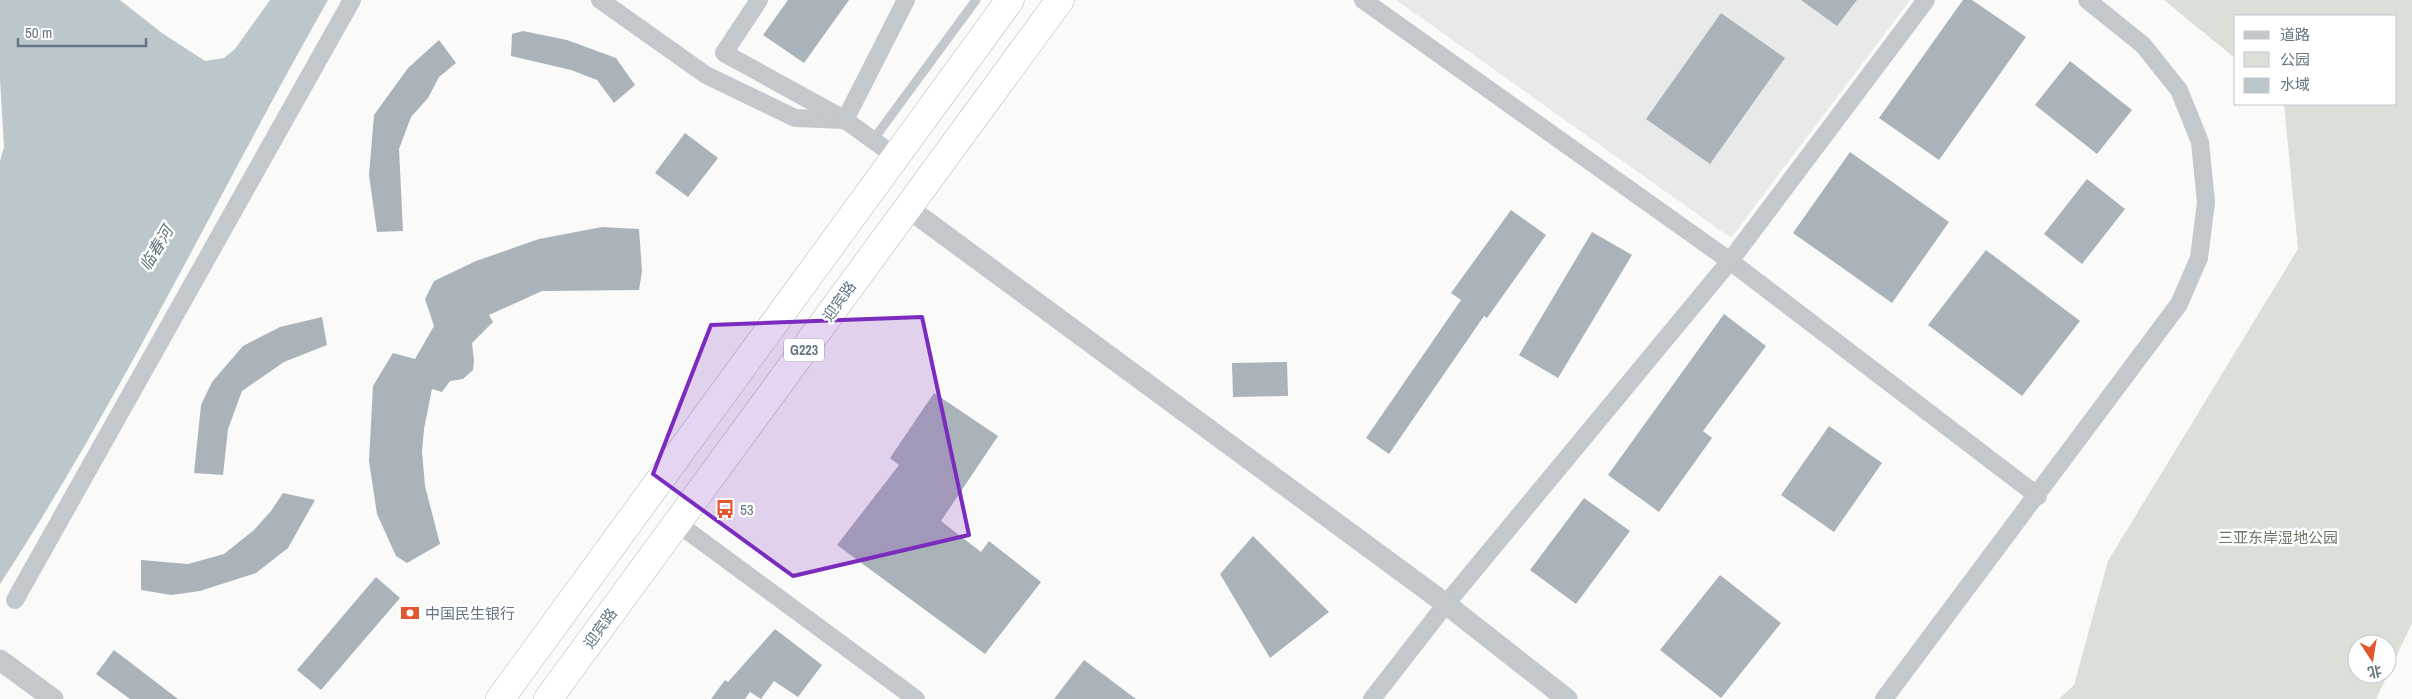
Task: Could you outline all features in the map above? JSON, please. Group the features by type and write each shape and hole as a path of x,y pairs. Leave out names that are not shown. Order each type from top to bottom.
{"highway":[{"name":"迎宾路","path":"548,699 1060,0"},
{"name":"G223","path":"500,699 1009,1"}],"street":[{"path":"15,600 352,0"},
{"path":"600,0 706,75 795,118 844,120"},
{"path":"706,75 724,53 759,0"},
{"path":"844,120 906,0"},
{"path":"1363,0 1730,261 2038,496"},
{"path":"1372,699 1446,604 1730,261 1926,0"},
{"path":"1884,699 2038,496 2179,304 2200,258 2206,202 2200,142 2179,90 2143,45 2087,0"},
{"path":"724,53 844,120 895,156"},
{"path":"908,208 1446,604 1567,699"},
{"path":"677,523 916,699"},
{"path":"0,660 53,699"}],"lane":[{"path":"873,140 976,0"}],"highlighted area":[{"path":"922,317 969,535 793,576 653,474 711,325"}],"shaded area":[{"path":"1396,0 1910,0 1731,238"}],"green space":[{"name":"三亚东岸湿地公园","path":"2164,0 2412,0 2412,623 2397,655 2397,634 2347,634 2347,684 2383,684 2376,699 2059,699 2074,685 2108,561 2298,249 2284,105 2397,105 2397,15 2234,15 2234,57"}],"water":[{"name":"临春河","path":"0,0 120,0 162,33 205,61 224,58 235,49 270,0 328,0 87,441 45,513 0,584 0,161 4,147 0,79"}],"building":[{"path":"788,0 849,0 804,63 763,35"},
{"path":"1801,0 1857,0 1837,26"},
{"path":"1963,0 1972,0 2026,37 1939,160 1879,118"},
{"path":"1721,13 1785,58 1710,164 1646,119"},
{"path":"523,31 567,40 616,58 635,85 614,103 597,80 571,70 511,56 512,34"},
{"path":"439,40 456,63 439,77 428,98 411,117 399,149 403,231 377,232 369,175 374,115 408,68"},
{"path":"2070,61 2132,110 2097,154 2035,105"},
{"path":"685,133 718,158 688,197 655,173"},
{"path":"1850,152 1949,222 1892,303 1793,233"},
{"path":"2087,179 2125,209 2082,264 2044,234"},
{"path":"1511,210 1546,235 1487,318 1484,316 1389,454 1366,438 1461,300 1451,293"},
{"path":"602,227 639,229 642,271 639,290 542,291 489,315 493,322 472,343 473,370 463,379 450,381 442,392 432,389 424,429 422,452 425,486 440,544 407,563 396,556 377,514 369,461 373,386 393,353 415,359 434,326 425,299 434,281 476,261 539,239"},
{"path":"1592,232 1632,255 1558,378 1519,355"},
{"path":"1986,250 2080,321 2022,396 1928,325"},
{"path":"1724,314 1766,346 1703,431 1712,438 1659,512 1608,475"},
{"path":"322,317 327,345 284,362 242,391 228,429 223,475 194,473 201,405 212,382 243,346 280,327"},
{"path":"1287,362 1288,396 1233,397 1232,363"},
{"path":"934,393 998,436 941,521 981,552 989,541 1041,582 985,654 837,545 899,465 890,458"},
{"path":"1829,426 1882,463 1834,532 1781,495"},
{"path":"283,493 315,500 288,548 256,573 200,591 171,595 141,590 141,560 188,564 224,554 254,530 271,511"},
{"path":"1584,498 1630,531 1576,604 1530,570"},
{"path":"1253,536 1329,612 1270,658 1220,574"},
{"path":"1720,575 1781,623 1721,698 1660,650"},
{"path":"376,577 400,598 321,690 297,670"},
{"path":"775,629 822,665 798,697 774,681 761,699 750,692 745,699 711,699 725,680 728,682"},
{"path":"114,650 178,699 130,699 96,674"},
{"path":"1084,660 1136,699 1054,699"}],"place":[{"name":"53","path":"725,509"},
{"name":"中国民生银行","path":"410,613"}]}
